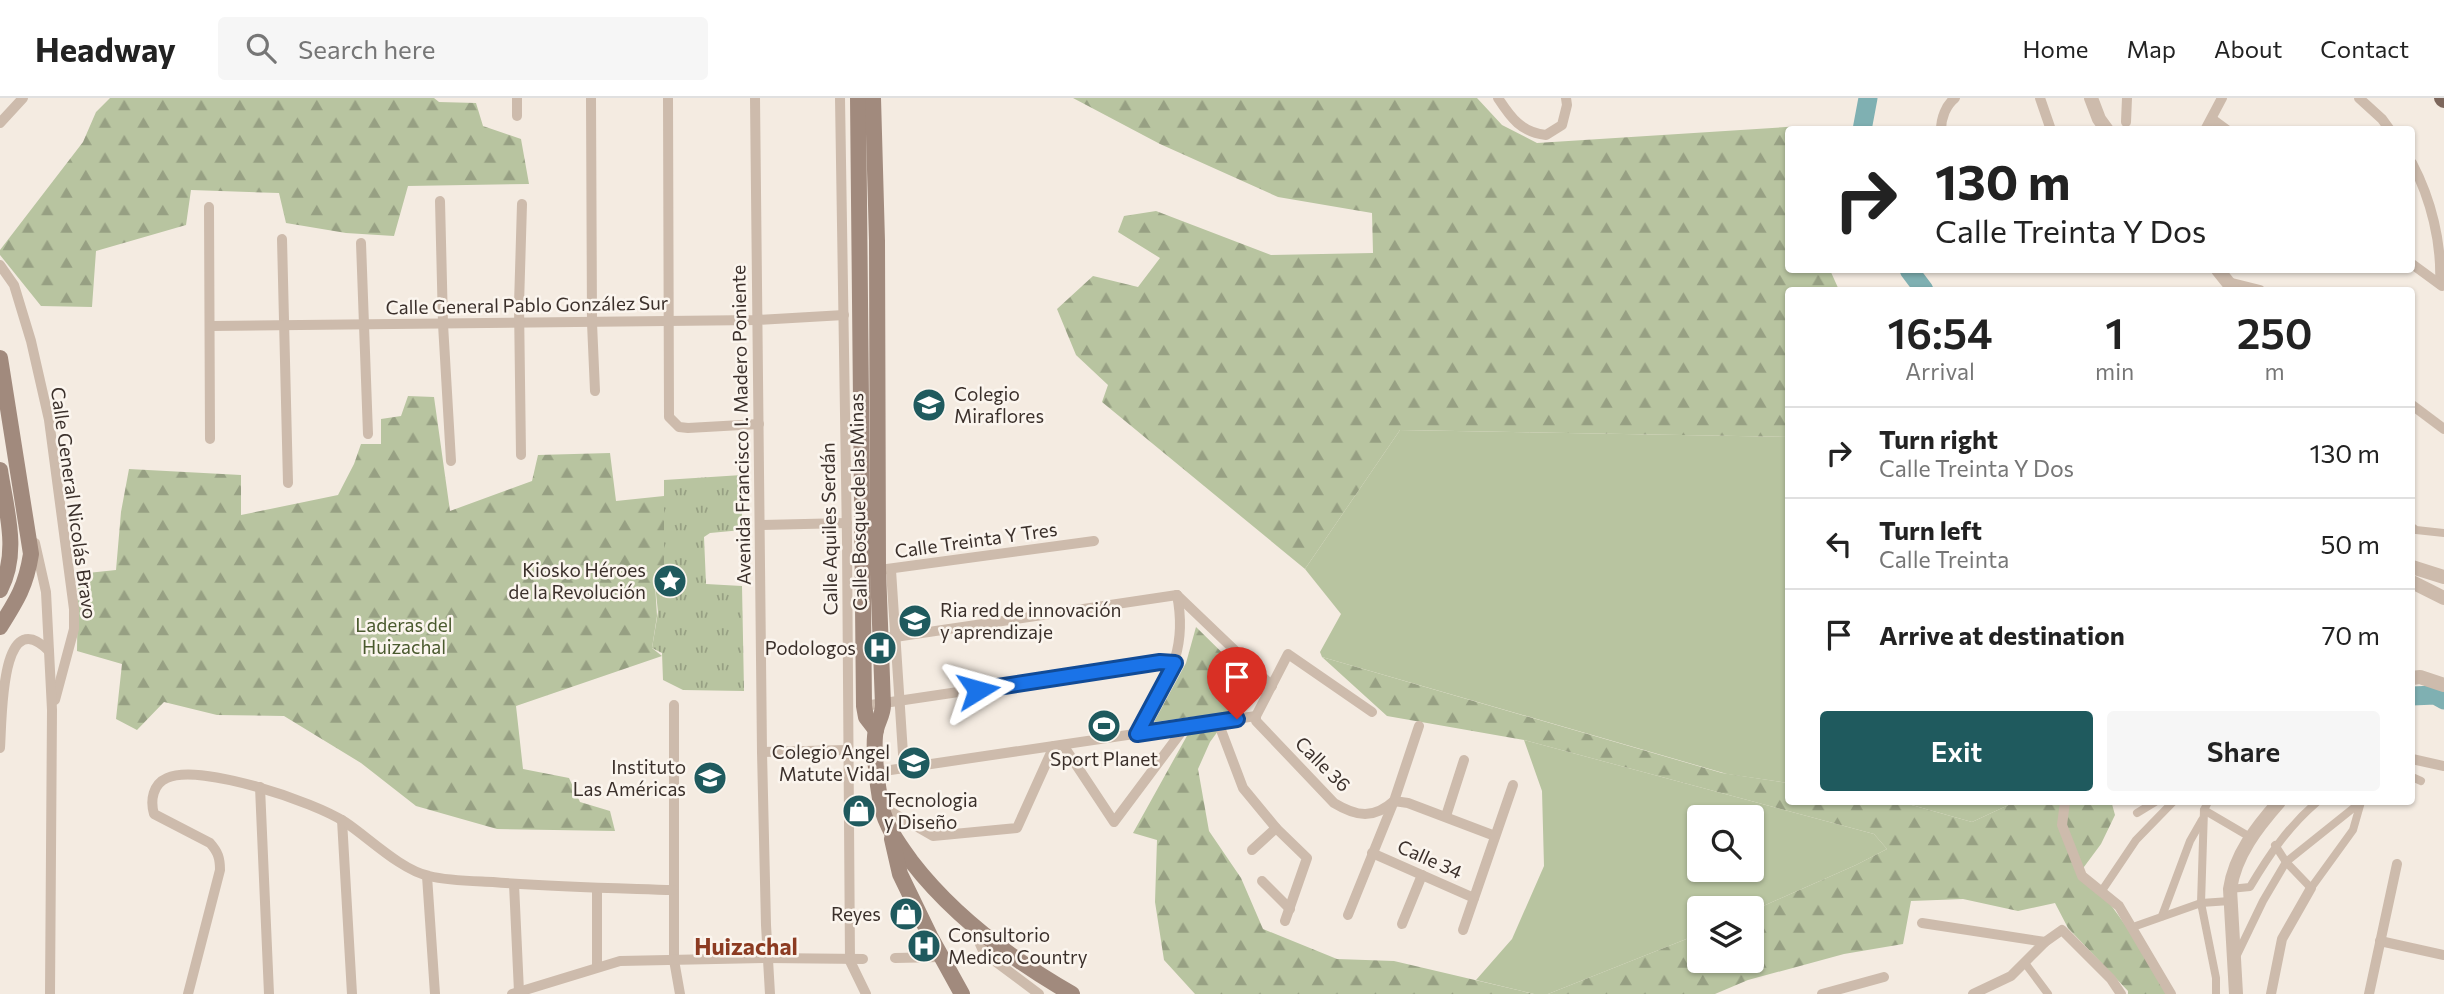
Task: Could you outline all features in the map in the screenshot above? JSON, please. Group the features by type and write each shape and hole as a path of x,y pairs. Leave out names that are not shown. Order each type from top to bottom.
{"main road":[{"name":"Calle Bosque de las Minas","path":"858,98 877,571 888,637 891,703 876,730 866,717 864,706 862,638 877,571 877,241 873,98"},
{"path":"0,358 31,554 27,578 0,626"},
{"path":"0,470 11,545 8,571 0,590"},
{"path":"876,730 881,806 891,833 900,874 962,994"},
{"path":"891,833 923,876 952,908 1036,973 1072,994"}],"street":[{"path":"0,123 23,98"},
{"path":"517,98 517,116"},
{"path":"591,98 592,323 596,391"},
{"path":"668,98 670,417 679,427 688,428 759,424"},
{"name":"Avenida Francisco I. Madero Poniente","path":"755,98 762,752 770,994"},
{"name":"Calle Aquiles Serdán","path":"840,98 850,961"},
{"path":"1498,98 1512,119 1523,129 1546,135 1562,125 1566,98"},
{"path":"1941,126 1941,120 1950,102 1955,98"},
{"path":"2040,98 2050,126"},
{"path":"2091,98 2104,126"},
{"path":"2126,122 2127,98"},
{"path":"2208,126 2222,98"},
{"path":"2359,98 2387,126"},
{"path":"2212,119 2222,126"},
{"path":"2415,169 2431,209 2441,264 2442,286"},
{"path":"440,201 443,324 452,461"},
{"path":"521,456 522,204"},
{"path":"209,207 210,439"},
{"path":"282,239 288,483"},
{"path":"361,243 368,434"},
{"name":"Calle General Nicolás Bravo","path":"0,264 14,285 31,341 49,421 74,609 74,629 52,710"},
{"path":"2415,266 2442,286"},
{"name":"Calle General Pablo González Sur","path":"211,327 757,320 844,315"},
{"path":"2415,407 2444,429"},
{"name":"Calle General Nicolás Bravo","path":"24,508 38,551 46,592 52,710 50,994"},
{"path":"760,525 847,523"},
{"path":"2415,529 2444,533"},
{"name":"Calle Treinta Y Tres","path":"877,571 1094,541"},
{"path":"2415,568 2444,577"},
{"path":"2415,584 2444,598"},
{"path":"862,638 888,637 1177,596"},
{"path":"1137,734 1175,663 1181,618 1177,596"},
{"path":"1177,596 1272,686"},
{"path":"0,748 4,680 13,647 26,638 41,642 49,650"},
{"path":"877,772 1256,716 1289,654 1372,712"},
{"path":"864,706 1160,662 1175,663"},
{"path":"2415,678 2444,684"},
{"path":"891,703 904,769"},
{"path":"674,705 674,960 680,994"},
{"name":"Calle 36","path":"1256,716 1256,721 1334,803 1361,816 1384,810 1394,801"},
{"path":"1218,722 1243,788 1276,828 1306,856 1307,860 1285,921"},
{"path":"1348,915 1394,801 1419,726"},
{"path":"1058,745 1114,822 1185,727"},
{"path":"881,806 933,836 1017,828 1058,745"},
{"path":"762,752 847,750"},
{"path":"2415,759 2444,766"},
{"path":"1446,816 1464,760"},
{"path":"188,994 220,870 220,860 210,843 153,814 151,804 158,785 165,778 178,775 232,781 314,806 342,820 406,866 428,876 514,884 673,890"},
{"path":"2415,778 2421,780"},
{"path":"1464,930 1513,785"},
{"path":"260,788 269,994"},
{"path":"1394,801 1446,816 1495,836"},
{"path":"2065,805 2062,825 2082,876 2119,906 2171,994"},
{"path":"2137,813 2150,805"},
{"path":"2101,892 2136,840 2170,805"},
{"path":"2236,994 2230,895 2232,873 2250,837 2277,805"},
{"path":"2133,927 2250,887 2275,845 2296,820 2314,805"},
{"path":"2235,959 2263,901 2286,862 2357,805"},
{"path":"2271,994 2282,939 2311,888 2353,830 2360,805"},
{"path":"2205,809 2250,837"},
{"path":"2205,809 2201,903 2216,978 2216,994"},
{"path":"2162,916 2205,809"},
{"path":"342,820 352,994"},
{"path":"1252,850 1276,828"},
{"path":"2275,845 2286,862 2311,888"},
{"name":"Calle 34","path":"1372,853 1474,898"},
{"path":"2369,994 2397,864"},
{"path":"1402,924 1422,875"},
{"path":"428,876 435,994"},
{"path":"1262,881 1290,909"},
{"path":"514,884 515,993 620,961 863,959"},
{"path":"597,888 597,967"},
{"path":"1922,923 2045,942"},
{"path":"1973,994 2011,976 2045,942 2062,930 2111,979 2121,994"},
{"path":"983,934 980,944 984,953 1026,991 1039,994"},
{"path":"2380,941 2444,955"},
{"path":"895,958 941,957"},
{"path":"850,961 865,993"},
{"path":"2025,962 2048,994"},
{"path":"1822,994 1884,977"}],"green space":[{"path":"110,98 434,98 439,102 476,103 483,126 521,139 529,184 408,186 394,236 346,233 286,223 279,193 191,190 186,225 96,251 92,307 41,306 0,255 0,250 83,142 96,112"},
{"path":"1073,98 1477,98 1502,125 1537,143 1785,127 1785,273 1831,273 1838,287 1785,287 1785,437 1400,430 1305,569 1102,402 1108,385 1076,355 1057,309 1093,276 1138,287 1160,258 1118,232 1124,216 1156,211 1271,255 1373,253 1372,213 1278,197 1160,144"},
{"name":"Laderas del Huizachal","path":"408,396 434,397 450,511 532,481 538,455 610,453 616,501 664,496 664,567 655,584 657,616 652,648 662,656 516,706 523,769 569,778 580,802 610,811 615,831 497,829 416,806 361,763 284,716 217,715 164,702 137,730 116,719 122,664 77,651 78,574 116,570 121,512 129,469 241,475 241,515 338,495 361,444 381,444 381,419 401,416"},
{"path":"1400,430 1785,437 1785,783 1727,774 1322,657 1320,652 1341,614 1305,569"},
{"path":"742,475 742,530 710,533 704,537 706,584 742,586 744,691 683,690 663,680 662,653 652,648 658,612 655,584 664,567 664,480"},
{"path":"1196,627 1253,683 1210,742 1198,769 1209,831 1241,878 1263,929 1337,959 1394,961 1534,994 1195,994 1164,960 1155,902 1157,840 1133,833 1198,716 1154,722 1186,663"},
{"path":"1322,657 1722,773 1785,783 1785,805 1912,805 1972,822 2009,805 2112,805 2115,815 2101,844 2078,875 2108,901 2144,951 2167,994 2128,994 2068,928 2055,903 2018,911 1963,899 1911,901 1903,944 1844,954 1748,980 1715,994 1548,994 1687,939 1687,973 1764,973 1764,906 1887,849 1874,834 1524,740 1387,716"},
{"path":"1524,740 1874,834 1887,849 1764,906 1764,896 1687,896 1687,939 1548,994 1534,994 1476,980 1512,939 1544,866 1542,791"},
{"path":"1912,805 2009,805 1972,822"}],"waterway":[{"path":"1863,126 1868,98"},
{"path":"1911,273 1922,287"},
{"path":"2415,696 2435,695 2444,700"}],"place":[{"name":"Colegio Miraflores","path":"929,405"},
{"name":"Kiosko Héroes de la Revolución","path":"670,581"},
{"name":"Ria red de innovación y aprendizaje","path":"915,621"},
{"name":"Podologos","path":"880,648"},
{"name":"Sport Planet","path":"1104,726"},
{"name":"Colegio Angel Matute Vidal","path":"914,763"},
{"name":"Instituto Las Américas","path":"710,778"},
{"name":"Tecnologia y Diseño","path":"859,811"},
{"name":"Reyes","path":"906,914"},
{"name":"Consultorio Medico Country","path":"924,946"}],"district":[{"name":"Huizachal","path":"746,947"}],"route":[{"path":"978,690 1160,662 1175,663 1137,734 1237,719"}]}
